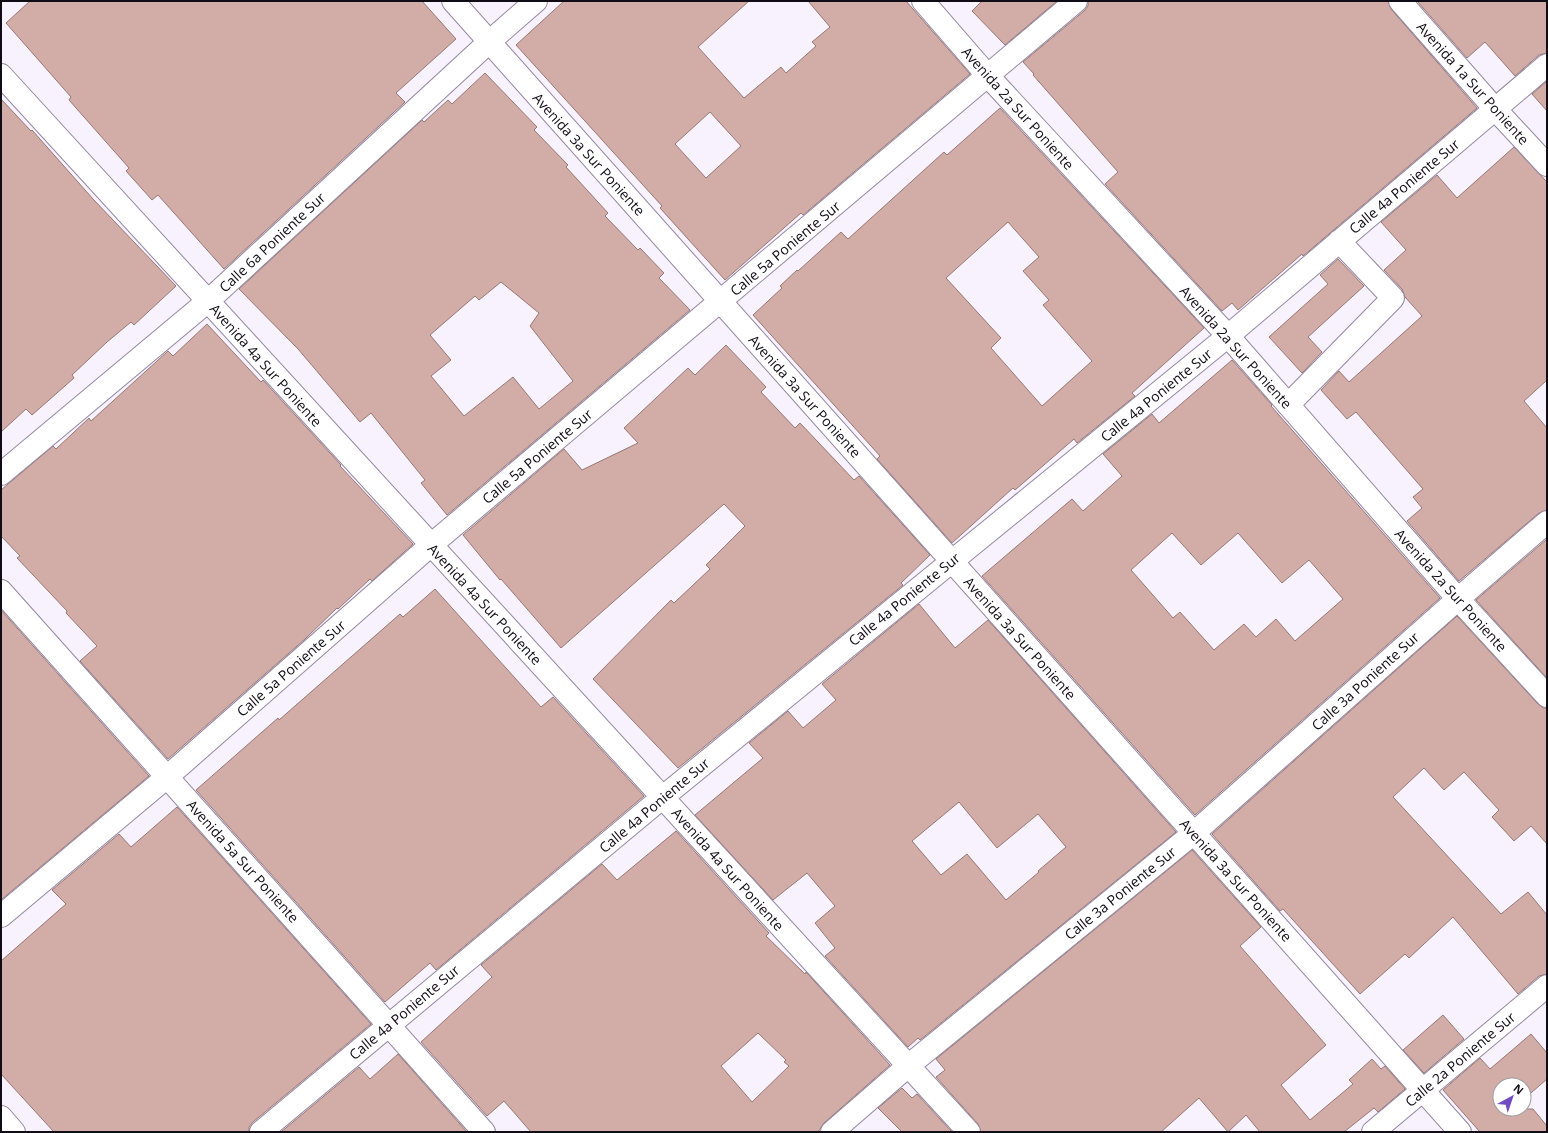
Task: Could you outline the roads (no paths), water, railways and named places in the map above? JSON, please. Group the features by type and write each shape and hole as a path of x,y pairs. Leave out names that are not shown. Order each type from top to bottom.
{"street":[{"name":"Avenida 3a Sur Poniente","path":"453,1 1460,1132"},
{"name":"Calle 6a Poniente Sur","path":"1,474 208,301 489,42 536,1"},
{"name":"Avenida 2a Sur Poniente","path":"923,1 988,76 1228,336 1458,599 1547,696"},
{"name":"Calle 5a Poniente Sur","path":"1,916 167,777 431,545 721,302 1076,1"},
{"name":"Avenida 1a Sur Poniente","path":"1400,1 1495,109 1547,165"},
{"name":"Calle 4a Poniente Sur","path":"261,1132 663,797 1228,336 1547,65"},
{"name":"Avenida 4a Sur Poniente","path":"1,75 969,1132"},
{"path":"1288,405 1393,298 1339,241"},
{"name":"Calle 3a Poniente Sur","path":"832,1132 908,1066 1194,833 1547,522"},
{"name":"Avenida 5a Sur Poniente","path":"1,591 484,1132"},
{"name":"Calle 2a Poniente Sur","path":"1373,1132 1422,1089 1547,986"},
{"path":"1,1117 14,1132"}]}
